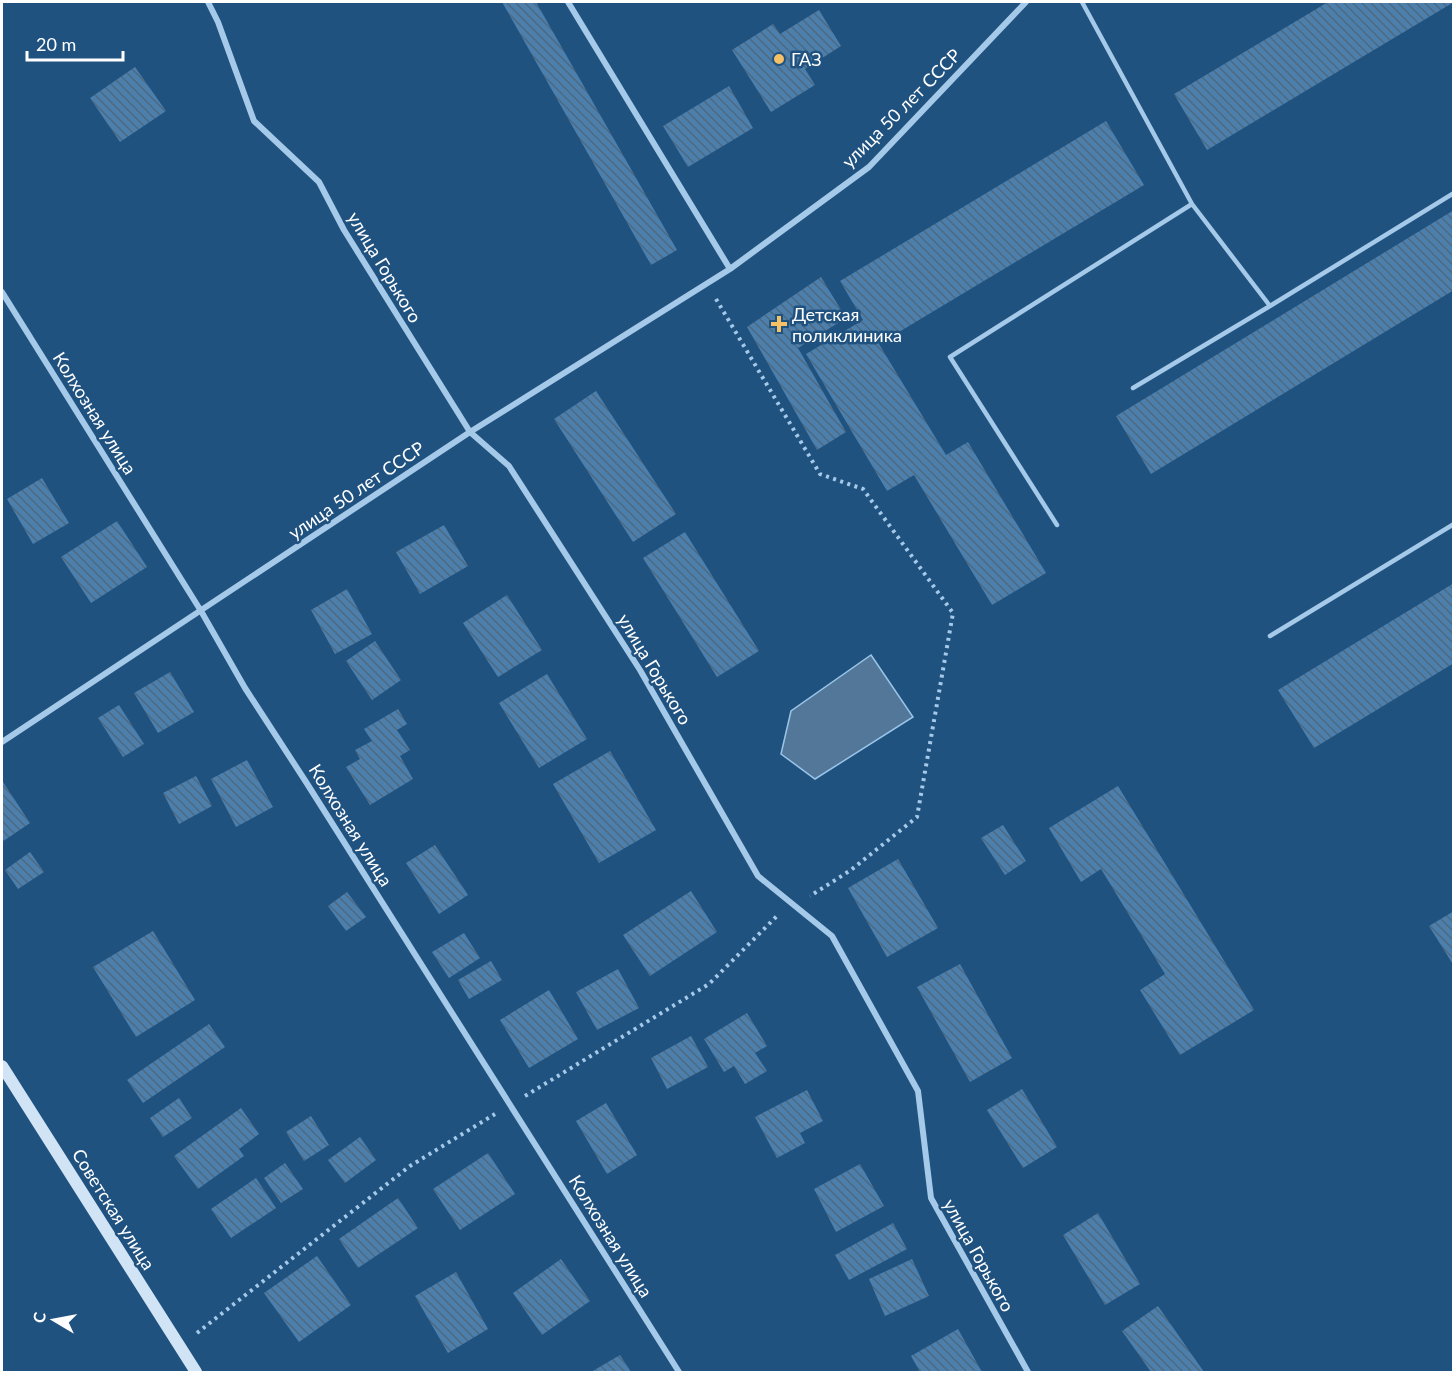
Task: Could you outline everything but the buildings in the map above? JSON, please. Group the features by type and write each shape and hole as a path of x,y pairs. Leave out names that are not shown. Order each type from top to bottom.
{"main road":[{"name":"Советская улица","path":"2,1066 196,1372"}],"street":[{"name":"улица Горького","path":"208,2 218,22 254,121 319,182 344,230 470,432 509,466 640,670 758,876 832,936 918,1091 931,1198 1028,1372"},
{"path":"568,2 730,268"},
{"name":"улица 50 лет СССР","path":"2,742 470,432 730,268 868,167 1026,2"},
{"name":"Колхозная улица","path":"2,292 201,611 245,688 679,1372"}],"lane":[{"path":"1082,2 1192,204 1269,306"},
{"path":"1133,388 1454,193"},
{"path":"1058,525 950,357 1192,204"},
{"path":"1270,636 1454,524"}],"path":[{"path":"180,1346 410,1166 709,984 774,917 851,870 917,817 952,613 863,489 820,474 707,283"}],"water":[{"path":"871,655 913,717 815,779 781,754 791,711"}],"place":[{"name":"ГАЗ","path":"779,59"},
{"name":"Детская поликлиника","path":"779,324"}]}
